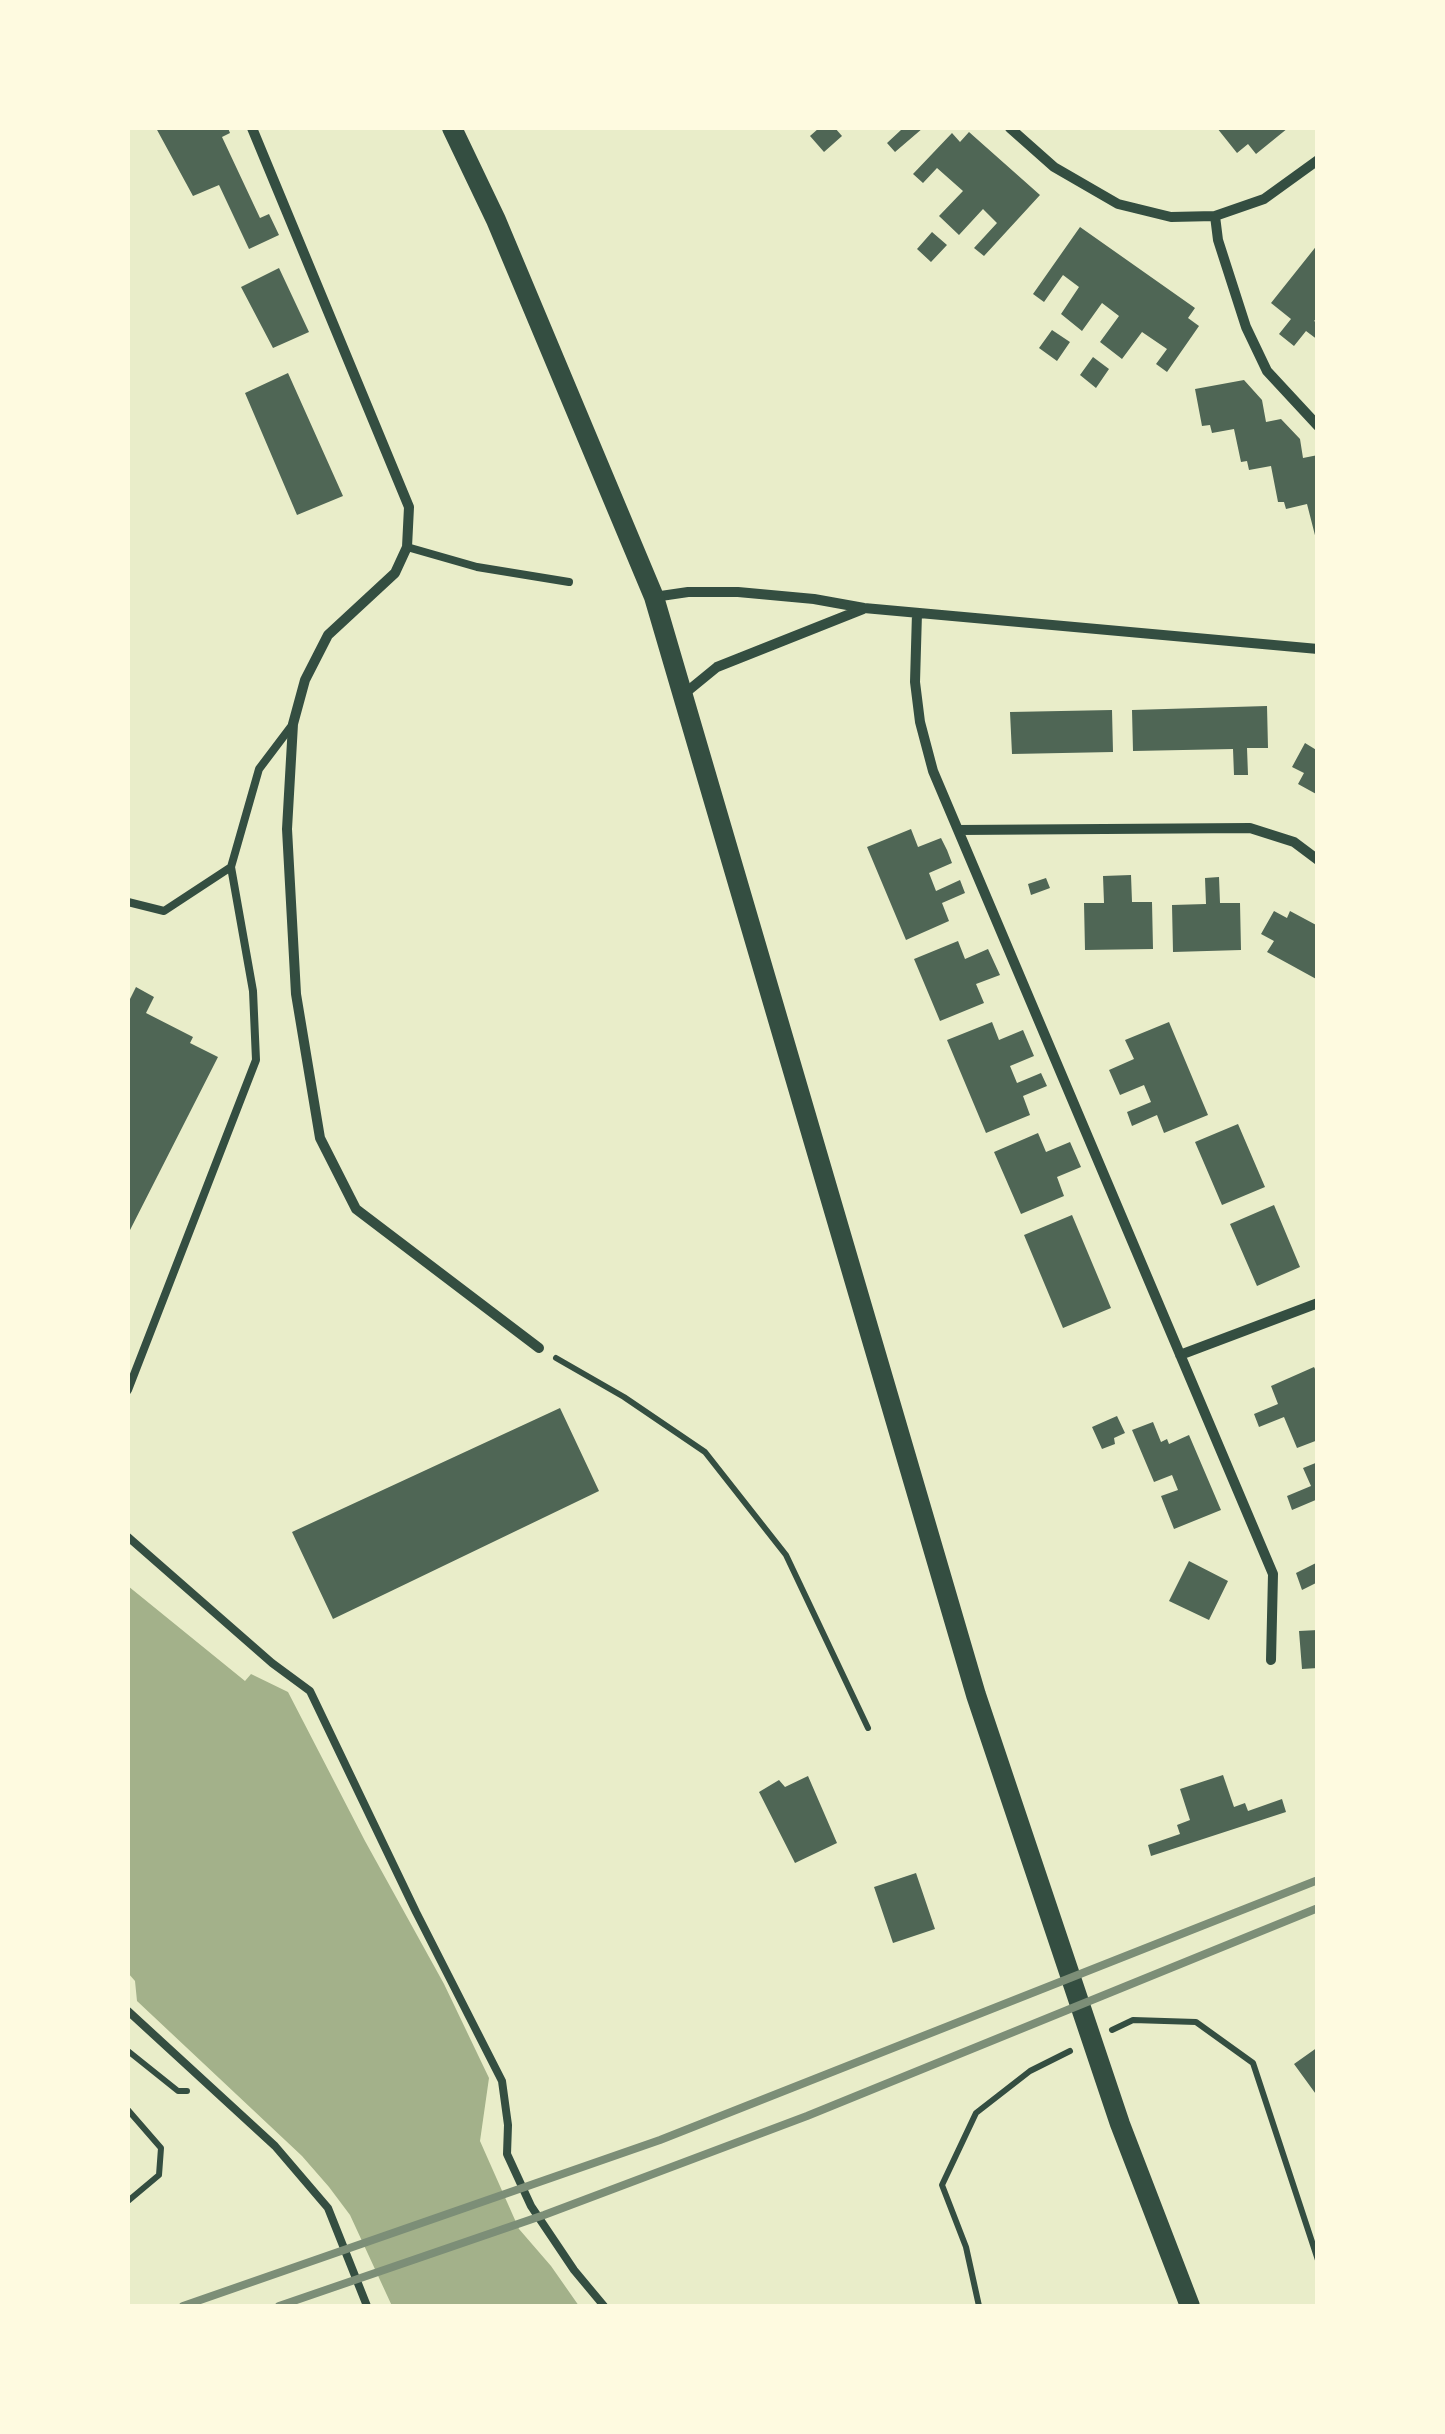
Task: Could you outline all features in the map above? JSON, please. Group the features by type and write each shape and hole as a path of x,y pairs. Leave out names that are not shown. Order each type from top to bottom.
{"main road":[{"path":"452,128 508,249 654,597 976,1696 1120,2124 1190,2306"}],"street":[{"path":"252,128 409,506 407,547 394,574 328,635 306,680 294,724 287,830 296,994 320,1138 356,1210 539,1348"},
{"path":"1010,128 1054,167 1118,204 1170,217 1215,216 1264,199 1318,160"},
{"path":"1215,216 1218,240 1253,342 1268,371 1318,426"},
{"path":"654,597 738,592 814,598 864,608 1318,649"},
{"path":"684,694 717,667 864,608"},
{"path":"917,613 915,682 920,722 933,771 1273,1574 1271,1660"},
{"path":"958,830 1250,828 1294,842 1318,860"},
{"path":"1180,1354 1318,1303"}],"lane":[{"path":"407,547 477,567 568,582"},
{"path":"128,1390 256,1060 253,991 231,867 260,770 294,724"},
{"path":"128,902 164,911 231,867"},
{"path":"128,1537 272,1663 310,1691 502,2080 507,2154 523,2189 574,2270 604,2306"},
{"path":"128,2011 275,2146 328,2208 367,2306"}],"path":[{"path":"539,1348 624,1397 705,1452 786,1556 868,1728"},
{"path":"128,2110 161,2148 159,2175 128,2201"}],"shaded area":[{"path":"128,1586 245,1681 251,1674 288,1692 444,1984 489,2078 480,2141 519,2229 579,2306 392,2306 350,2215 329,2187 302,2156 137,2001 135,1981 128,1973"}],"building":[{"path":"156,128 228,128 230,133 222,137 260,218 269,214 279,235 249,249 219,185 193,196"},
{"path":"819,128 835,128 842,136 824,152 810,136"},
{"path":"899,128 923,128 895,152 887,143"},
{"path":"1217,128 1288,128 1256,154 1248,144 1237,153"},
{"path":"969,132 1040,195 984,256 974,248 997,223 983,209 959,235 939,216 963,191 937,168 923,183 913,174 952,133 960,142"},
{"path":"1080,227 1195,308 1188,318 1199,326 1167,372 1156,364 1167,349 1142,332 1122,359 1100,342 1119,316 1102,303 1082,331 1061,314 1079,287 1063,275 1044,302 1033,294"},
{"path":"932,232 947,245 931,262 917,249"},
{"path":"1318,244 1318,317 1314,321 1318,323 1318,340 1306,331 1294,346 1279,334 1291,319 1271,303"},
{"path":"279,268 309,332 273,348 241,287"},
{"path":"1052,330 1070,342 1057,361 1039,348"},
{"path":"1093,357 1109,369 1096,388 1080,375"},
{"path":"288,373 343,496 297,515 245,393"},
{"path":"1244,380 1262,400 1266,422 1281,419 1300,439 1303,458 1318,455 1318,547 1307,504 1286,509 1284,502 1278,502 1271,466 1249,470 1247,461 1241,462 1234,429 1212,433 1210,425 1202,426 1195,389"},
{"path":"1267,706 1268,748 1247,748 1248,775 1234,775 1233,749 1133,751 1132,710"},
{"path":"1112,710 1113,752 1012,754 1010,712"},
{"path":"1305,743 1318,751 1318,795 1298,784 1304,773 1292,767"},
{"path":"911,829 918,847 941,838 947,850 952,863 929,873 936,891 960,880 965,893 942,903 949,921 906,940 867,847"},
{"path":"1131,875 1132,902 1152,902 1153,949 1085,950 1084,903 1104,903 1103,876"},
{"path":"1219,877 1220,903 1240,903 1241,950 1173,952 1172,905 1206,904 1205,878"},
{"path":"1046,878 1050,888 1031,895 1028,884"},
{"path":"1274,911 1287,918 1290,911 1318,926 1318,980 1267,952 1274,941 1261,934"},
{"path":"958,941 965,959 988,949 1000,975 976,984 984,1003 940,1021 914,959"},
{"path":"136,987 154,997 146,1013 193,1037 190,1043 218,1057 128,1234 128,1003"},
{"path":"992,1022 999,1040 1023,1030 1034,1056 1010,1066 1017,1083 1041,1073 1047,1086 1023,1096 1030,1115 986,1133 947,1040"},
{"path":"1169,1022 1208,1115 1164,1133 1157,1115 1132,1126 1127,1112 1151,1102 1144,1085 1120,1095 1109,1070 1134,1059 1125,1040"},
{"path":"1238,1124 1265,1187 1222,1205 1195,1142"},
{"path":"1038,1133 1046,1152 1070,1142 1081,1167 1057,1177 1064,1196 1021,1214 994,1152"},
{"path":"1274,1205 1300,1267 1257,1286 1230,1224"},
{"path":"1072,1215 1111,1308 1063,1328 1024,1235"},
{"path":"1314,1367 1318,1375 1318,1440 1297,1448 1284,1417 1259,1427 1254,1414 1278,1404 1271,1386"},
{"path":"560,1408 599,1491 333,1619 292,1532"},
{"path":"1117,1416 1125,1433 1114,1438 1115,1444 1102,1449 1092,1427"},
{"path":"1153,1422 1161,1442 1167,1439 1169,1444 1189,1435 1221,1510 1174,1529 1161,1496 1178,1490 1172,1475 1154,1482 1132,1430"},
{"path":"1318,1462 1318,1499 1292,1510 1287,1496 1311,1486 1303,1468"},
{"path":"1189,1561 1228,1581 1209,1620 1169,1601"},
{"path":"1318,1562 1318,1582 1302,1590 1296,1573"},
{"path":"1318,1630 1318,1668 1302,1669 1299,1631"},
{"path":"1223,1775 1234,1807 1245,1803 1248,1811 1282,1799 1286,1812 1151,1856 1148,1845 1180,1834 1177,1825 1190,1820 1180,1789"},
{"path":"808,1776 837,1843 795,1863 759,1792 779,1780 785,1787"},
{"path":"916,1873 935,1929 893,1943 874,1887"},
{"path":"1318,2047 1318,2097 1294,2064"}],"railway":[{"path":"183,2306 660,2140 1318,1880"},
{"path":"279,2306 544,2215 807,2116 1318,1908"}]}
